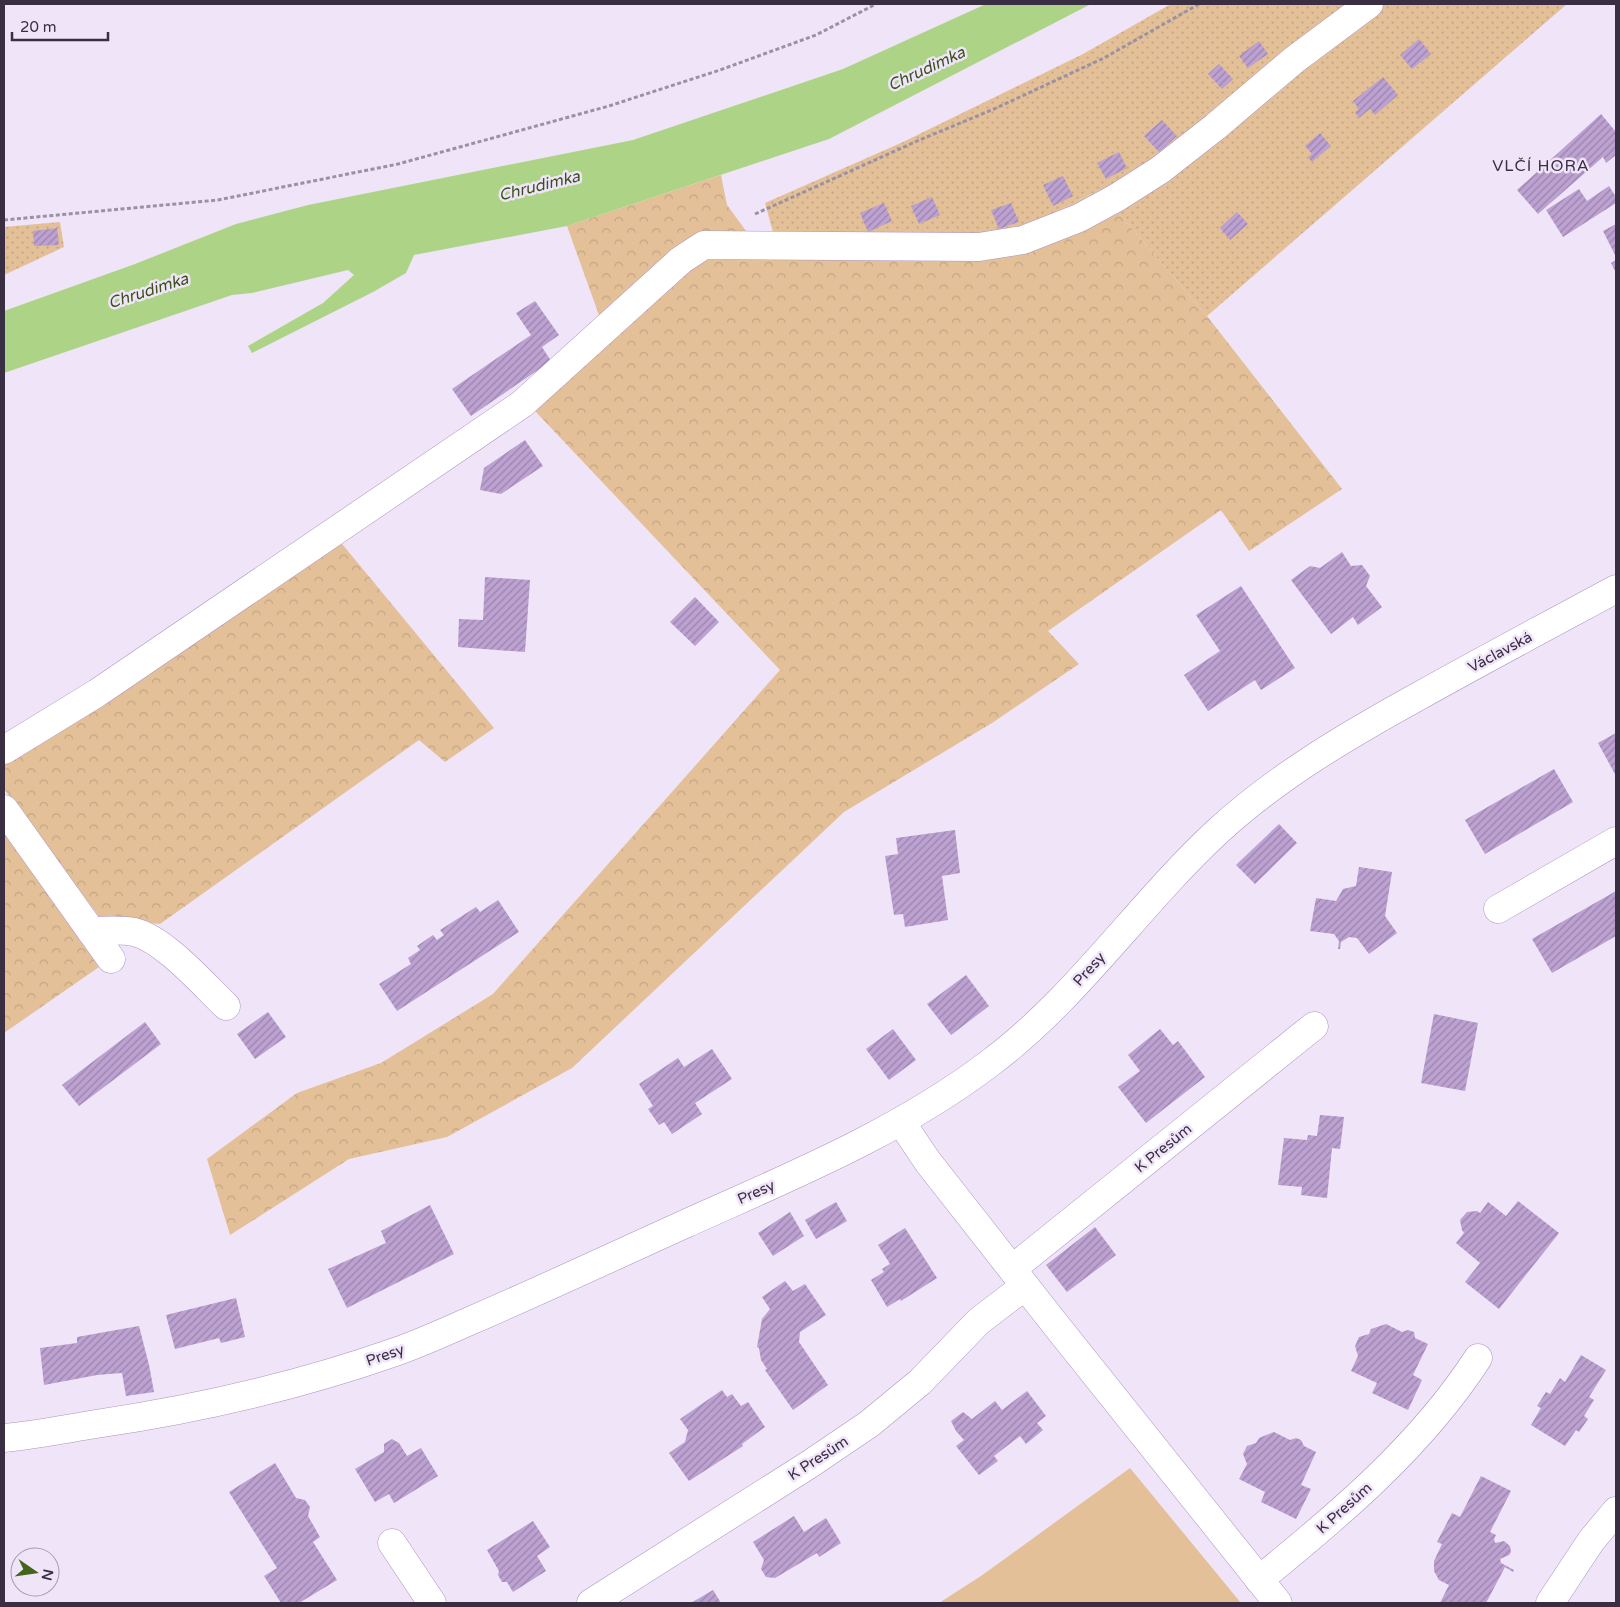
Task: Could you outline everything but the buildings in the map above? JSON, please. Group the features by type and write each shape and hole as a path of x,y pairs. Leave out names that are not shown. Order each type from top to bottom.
{"street":[{"path":"4,750 97,693 522,404 681,260 704,245 979,247 1023,240 1079,218 1116,198 1160,170 1215,127 1294,60 1369,4"},
{"name":"Václavská","path":"1383,716 1616,589"},
{"name":"Presy","path":"4,1438 132,1419 216,1404 304,1381 399,1351 522,1299 794,1175 901,1122 940,1099 1021,1039 1060,1000 1162,889 1232,819 1296,771 1383,716"},
{"path":"4,809 111,958"},
{"path":"1498,909 1616,841"},
{"path":"91,931 133,932 148,937 171,953 226,1006"},
{"name":"K Presům","path":"590,1603 810,1464 869,1424 920,1382 979,1321 1018,1277 1314,1026"},
{"path":"901,1122 928,1162 1018,1277 1278,1603"},
{"name":"K Presům","path":"1259,1580 1316,1534 1374,1482 1408,1448 1459,1387 1478,1358"},
{"path":"1550,1603 1592,1541 1616,1511"},
{"path":"392,1543 432,1603"}],"path":[{"path":"4,220 218,200 398,164 609,106 720,70 816,35 876,4"},
{"path":"753,216 1104,58 1199,4"}],"green space":[{"path":"1171,4 1567,4 1207,316 1099,190 1053,213 999,236 774,236 765,203 903,142 1083,54"},
{"path":"721,175 727,205 749,235 999,236 1053,213 1099,190 1207,316 1342,489 1249,551 1221,510 1048,631 1079,664 992,723 844,812 572,1068 447,1137 349,1159 230,1235 207,1159 297,1093 381,1063 493,994 780,670 535,411 609,343 567,226"},
{"path":"60,222 64,247 4,275 4,227"},
{"path":"338,539 494,728 445,762 419,740 160,924 100,918 4,789 4,760"},
{"path":"4,832 99,967 4,1033"},
{"path":"1130,1468 1241,1603 939,1603 981,1576"}],"water":[{"name":"Chrudimka","path":"986,4 1091,4 829,139 567,226 414,255 406,273 373,292 252,353 248,346 323,303 354,275 348,270 252,293 232,295 4,373 4,311 135,264 236,224 308,205 633,140 843,69"}],"district":[{"name":"VLČÍ HORA","path":"1541,165"}]}
